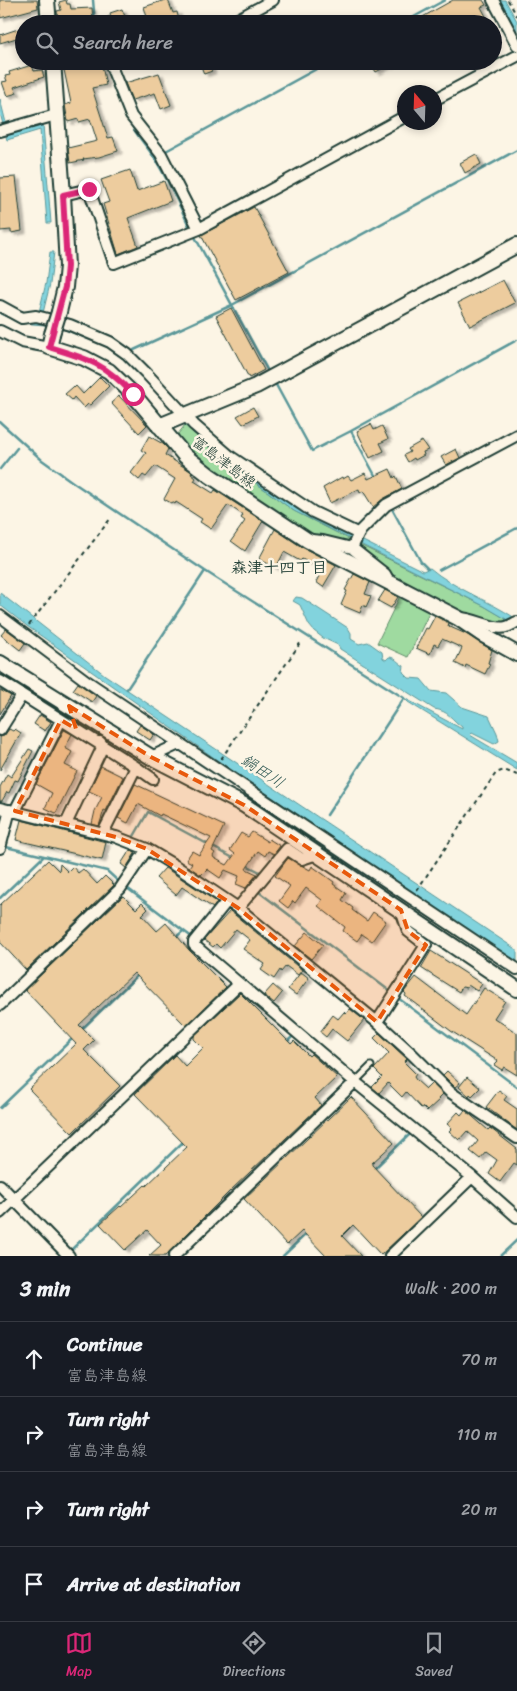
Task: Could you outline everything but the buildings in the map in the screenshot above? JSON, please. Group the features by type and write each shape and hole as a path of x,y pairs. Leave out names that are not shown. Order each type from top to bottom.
{"street":[{"path":"47,0 48,15"},
{"path":"246,15 273,0"},
{"path":"493,0 501,15"},
{"path":"502,17 517,45"},
{"path":"502,64 517,56"},
{"path":"0,331 22,342 51,341 65,287 67,266 53,70"},
{"path":"113,70 131,116 161,154 199,229"},
{"path":"442,96 491,70"},
{"path":"4,130 56,115"},
{"path":"63,195 89,189 114,263 199,229 397,121"},
{"path":"159,426 256,386 517,245"},
{"path":"0,306 22,318 36,316 70,324 110,342 127,354 146,372 182,417 268,483 356,540 385,574 390,583"},
{"name":"富島津島線","path":"51,341 109,371 133,394 185,456 307,540 458,618 517,654"},
{"path":"307,540 356,540 386,505 517,435"},
{"path":"0,616 88,682 517,969"},
{"path":"458,618 466,617 505,628 513,624"},
{"path":"0,663 151,757 244,805 517,989"},
{"path":"0,681 152,779"},
{"path":"0,730 22,695"},
{"path":"69,706 73,720 95,736 103,746"},
{"path":"0,848 8,810 61,720"},
{"path":"151,757 179,744"},
{"path":"66,824 103,746"},
{"path":"104,833 136,767"},
{"path":"8,810 104,833 147,849 238,908 377,1022 450,1092 517,1138"},
{"path":"0,1005 120,889 147,849"},
{"path":"238,908 287,849 302,859 317,854"},
{"path":"227,901 194,942 194,945 355,1082 472,1176 517,1217"},
{"path":"377,1022 426,945 408,931 401,910"},
{"path":"0,1214 239,984"},
{"path":"174,1256 355,1082"},
{"path":"390,1256 472,1176"},
{"path":"0,1185 69,1256"}],"lane":[{"path":"355,1082 371,1066"}],"path":[{"path":"508,0 517,16"},
{"path":"25,629 111,518"},
{"path":"226,753 301,642"},
{"path":"421,884 496,773 504,770 517,775"}],"highlighted area":[{"path":"69,706 151,757 244,805 401,910 408,931 426,945 377,1022 238,908 147,849 116,837 15,811 61,720 76,729"}],"green space":[{"path":"185,425 223,459 294,511 351,540 349,542 310,535 277,514 207,465 199,455 186,449 180,441 178,434"},
{"path":"358,544 484,606 506,619 506,622 502,624 455,612 401,584 358,548"},
{"path":"401,594 431,609 408,657 377,643"}],"water":[{"path":"499,0 505,0 517,21 517,33"},
{"path":"0,99 9,135 43,125 51,223 47,223 40,130 7,140 0,113"},
{"path":"50,252 54,252 50,284 43,313 39,312 46,283"},
{"path":"0,310 63,326 109,344 280,496 297,508 423,571 430,568 449,582 515,618 506,622 506,619 484,606 294,511 223,459 181,422 176,414 126,361 107,347 62,329 45,325 20,323 0,314"},
{"path":"0,593 105,675 517,950 517,963 220,762 27,626 0,605"},
{"path":"296,597 302,598 348,628 351,633 351,639 359,644 368,642 382,652 383,658 386,660 389,657 395,659 404,666 403,672 409,678 421,679 431,691 446,693 462,707 489,716 499,741 494,744 472,733 470,735 517,763 517,770 404,698 462,729 447,713 434,709 314,631 309,625 300,605 293,601"}],"waterway":[{"path":"93,0 94,15"},
{"path":"418,15 445,0"},
{"path":"164,152 314,70"},
{"path":"129,120 165,176 190,228"},
{"path":"131,353 232,305 517,150"},
{"path":"195,237 269,373"},
{"path":"351,431 517,340"},
{"path":"275,383 312,451 351,431 377,479"},
{"path":"0,422 42,460 74,483 205,571 404,698 327,815"},
{"path":"0,469 17,448"},
{"path":"391,507 421,562 428,569"},
{"path":"439,570 517,528"},
{"path":"127,689 205,571"},
{"path":"21,808 64,819"},
{"path":"109,829 133,838 148,812 235,859"},
{"path":"72,820 102,828"},
{"path":"6,847 107,871 119,882"},
{"path":"0,898 44,856"},
{"path":"246,865 262,873"},
{"path":"127,888 193,938"},
{"path":"259,892 391,992"},
{"path":"175,938 183,931"},
{"path":"80,1031 139,974"},
{"path":"398,998 517,1087"},
{"path":"287,1042 293,1036"},
{"path":"0,1108 73,1038"},
{"path":"373,1170 411,1133"},
{"path":"70,1251 183,1142"},
{"path":"283,1256 307,1233"},
{"path":"500,1256 517,1240"}],"district":[{"name":"森津十四丁目","path":"279,567"}],"route":[{"path":"89,189 63,195 67,266 65,287 49,347 95,362 109,371 133,394"}],"water label":[{"name":"鍋田川","path":"263,771"}]}
